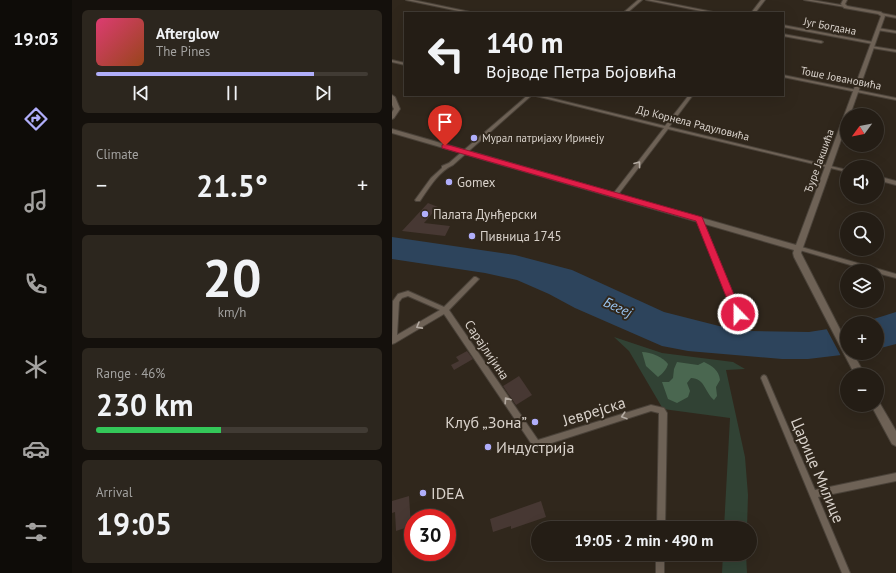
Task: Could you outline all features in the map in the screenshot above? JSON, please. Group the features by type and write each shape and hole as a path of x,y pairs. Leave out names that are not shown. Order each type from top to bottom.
{"main road":[{"path":"392,99 397,109 392,117"}],"street":[{"path":"408,0 468,12"},
{"path":"626,12 640,0"},
{"path":"648,0 711,12"},
{"path":"754,12 763,0"},
{"path":"806,0 845,6 896,17"},
{"path":"845,0 843,4 845,6"},
{"name":"Ђуре Јакшића","path":"798,248 883,16 882,14"},
{"name":"Југ Богдана","path":"784,26 896,51"},
{"path":"878,29 896,32"},
{"name":"Југ Богдана","path":"784,35 821,42"},
{"path":"392,62 404,64"},
{"name":"Тоше Јовановића","path":"784,76 896,99"},
{"path":"418,200 433,179 445,167 451,164 529,96"},
{"name":"Др Корнела Радуловића","path":"538,96 840,169"},
{"path":"615,195 690,96"},
{"path":"392,131 896,276"},
{"path":"884,180 896,183"},
{"path":"699,219 738,314"},
{"path":"798,248 798,257 840,338"},
{"path":"392,341 445,310 476,279"},
{"path":"392,341 396,301 400,296 408,294 445,310"},
{"name":"Сарајлијина","path":"445,310 536,444"},
{"name":"Царице Милице","path":"764,378 846,573"},
{"name":"Јеврејска","path":"536,444 651,408 661,410 663,413 661,521"},
{"path":"880,412 896,441"},
{"path":"812,494 896,477"},
{"path":"660,561 660,573"}],"green space":[{"path":"614,337 662,353 733,362 745,369 726,370 745,457 748,495 747,521 724,521 730,418 663,409 629,351"},
{"path":"642,352 656,355 668,364 667,368 658,377 646,366"},
{"path":"677,362 698,365 704,362 715,369 720,380 716,387 717,396 714,400 699,380 691,378 687,383 690,391 688,397 677,403 668,399 662,382 669,382 673,378 674,369"},
{"path":"723,561 746,561 747,573 722,573"}],"water":[{"name":"Бегеј","path":"392,237 515,255 572,270 664,312 723,327 749,331 809,332 840,327 840,355 808,359 782,359 688,351 662,346 575,308 549,294 517,280 485,273 392,259"},
{"path":"896,312 896,344 884,347 884,316"}],"pier":[{"path":"840,325 840,354 826,328"}],"building":[{"name":"Палата Дунђерски","path":"428,203 438,207 424,223 450,226 445,236 402,231"},
{"path":"467,351 473,359 454,370 451,365 459,361 456,357"},
{"path":"519,376 532,395 516,405 503,386"},
{"path":"409,496 410,509 404,509 404,528 396,531 395,512 392,513 392,501"},
{"path":"541,501 546,517 511,529 511,526 493,532 490,519"}],"place":[{"name":"Мурал патријаху Иринеју","path":"474,138"},
{"name":"Gomex","path":"449,182"},
{"name":"Палата Дунђерски","path":"425,214"},
{"name":"Пивница 1745","path":"472,236"},
{"name":"Клуб „Зона”","path":"535,422"},
{"name":"Индустрија","path":"488,447"},
{"name":"IDEA","path":"423,493"}],"route":[{"path":"445,146 699,219 738,314"}]}
